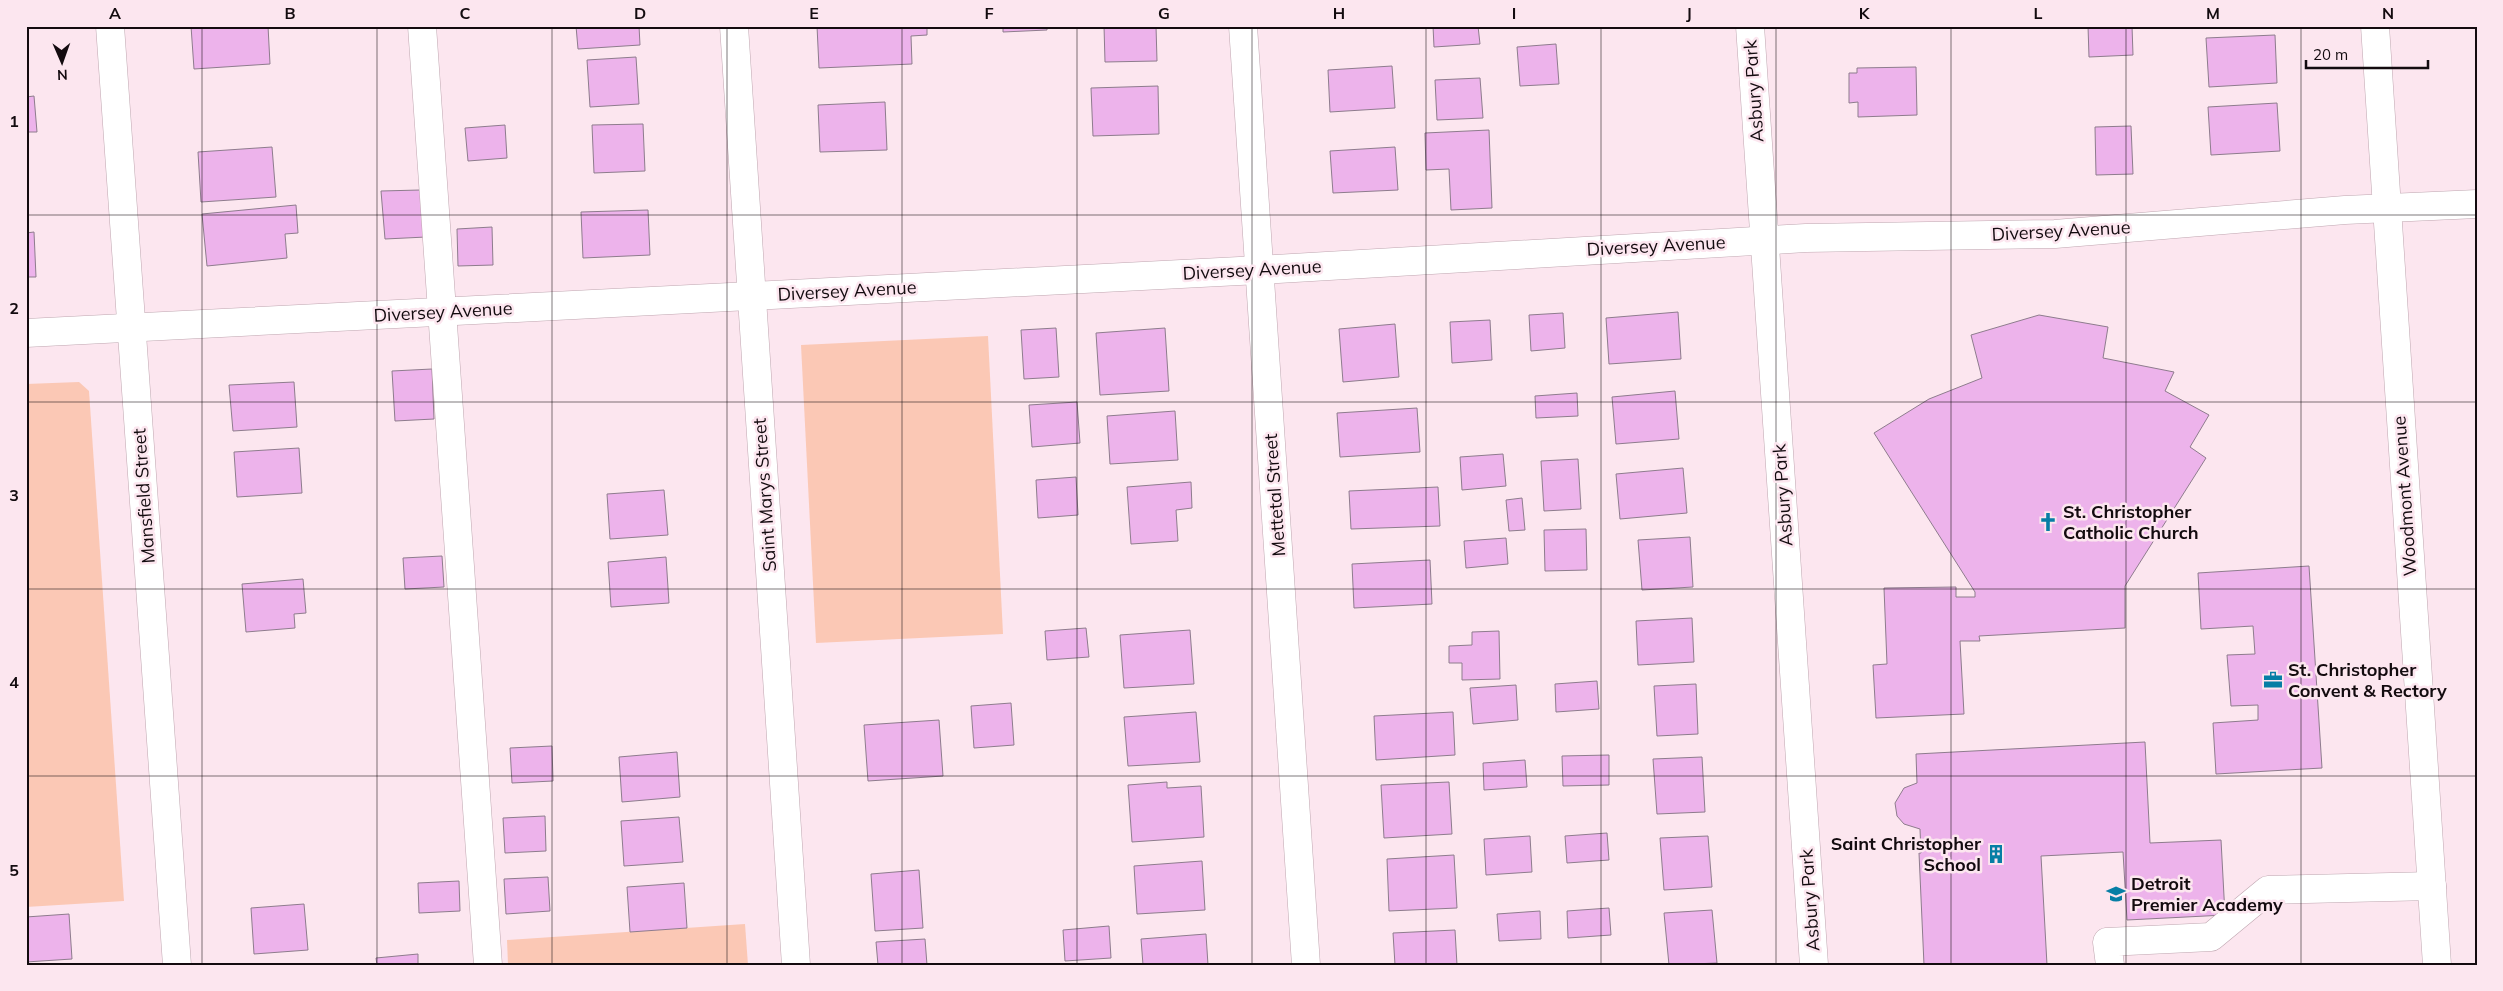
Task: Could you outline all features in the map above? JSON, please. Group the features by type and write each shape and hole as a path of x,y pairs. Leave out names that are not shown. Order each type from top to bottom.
{"street":[{"name":"Mansfield Street","path":"110,26 177,965"},
{"path":"422,26 488,965"},
{"name":"Saint Marys Street","path":"734,26 796,965"},
{"name":"Mettetal Street","path":"1243,26 1306,965"},
{"name":"Asbury Park","path":"1750,26 1814,965"},
{"name":"Woodmont Avenue","path":"2375,26 2437,965"},
{"name":"Diversey Avenue","path":"26,333 1260,270 1765,240 2054,234 2477,204"},
{"path":"2110,965 2107,942 2211,937 2268,890 2432,886"}],"shaded area":[{"path":"988,336 1003,634 816,643 801,345"},
{"path":"79,382 89,391 124,901 26,907 26,384"},
{"path":"745,924 748,965 508,965 507,940"}],"building":[{"path":"191,26 268,26 270,64 194,69"},
{"path":"576,26 639,26 640,45 578,49"},
{"path":"817,26 927,26 927,35 911,36 912,64 819,68"},
{"path":"1003,26 1047,26 1047,30 1003,32"},
{"path":"1104,26 1156,26 1157,61 1105,62"},
{"path":"1433,26 1478,26 1480,44 1434,47"},
{"path":"2088,26 2132,26 2133,55 2089,57"},
{"path":"2275,35 2277,83 2209,87 2206,38"},
{"path":"1556,44 1559,84 1520,86 1517,47"},
{"path":"636,57 639,104 590,107 587,60"},
{"path":"1392,66 1395,108 1330,112 1328,70"},
{"path":"1916,67 1917,115 1858,117 1858,102 1849,103 1849,73 1857,73 1857,68"},
{"path":"1480,78 1483,118 1437,120 1435,80"},
{"path":"1158,86 1159,134 1093,136 1091,88"},
{"path":"34,96 37,132 27,132 26,140 26,97"},
{"path":"885,102 887,150 820,152 818,105"},
{"path":"2277,103 2280,151 2211,155 2208,107"},
{"path":"643,124 645,171 594,173 592,125"},
{"path":"505,125 507,158 468,161 465,128"},
{"path":"2131,126 2133,174 2096,175 2095,127"},
{"path":"1489,130 1492,208 1451,210 1449,169 1426,170 1425,133"},
{"path":"272,147 276,197 201,202 198,152"},
{"path":"1395,147 1398,190 1333,193 1330,151"},
{"path":"420,190 426,237 385,239 381,191"},
{"path":"296,205 298,233 285,234 287,258 207,266 202,214"},
{"path":"648,210 650,255 583,258 581,212"},
{"path":"492,227 493,265 458,266 457,229"},
{"path":"34,232 36,277 26,277 26,233"},
{"path":"1678,312 1681,359 1609,364 1606,318"},
{"path":"1563,313 1565,348 1531,351 1529,315"},
{"name":"St. Christopher Catholic Church","path":"2039,315 2108,327 2103,358 2174,372 2165,391 2209,415 2190,447 2206,458 2125,586 2125,628 1979,636 1980,641 1960,641 1964,714 1876,718 1873,665 1887,664 1884,588 1956,587 1956,597 1975,597 1975,592 1874,433 1929,399 1982,378 1971,335"},
{"path":"1490,320 1492,360 1452,363 1450,322"},
{"path":"1395,324 1399,377 1343,382 1339,329"},
{"path":"1056,328 1059,377 1024,379 1021,330"},
{"path":"1165,328 1169,391 1100,395 1096,333"},
{"path":"432,369 434,419 395,421 392,371"},
{"path":"294,382 297,427 233,431 229,385"},
{"path":"1675,391 1679,439 1616,444 1612,397"},
{"path":"1577,393 1578,416 1536,418 1535,396"},
{"path":"1077,402 1080,443 1032,447 1029,405"},
{"path":"1417,408 1420,452 1340,457 1337,413"},
{"path":"1175,411 1178,460 1110,464 1107,416"},
{"path":"299,448 302,493 237,497 234,452"},
{"path":"1503,454 1506,486 1462,490 1460,457"},
{"path":"1578,459 1581,509 1544,511 1541,461"},
{"path":"1683,468 1687,513 1620,519 1616,474"},
{"path":"1076,477 1078,515 1038,518 1036,480"},
{"path":"1191,482 1192,508 1176,510 1178,541 1131,544 1127,487"},
{"path":"1438,487 1440,526 1351,529 1349,491"},
{"path":"664,490 668,535 610,539 607,494"},
{"path":"1522,498 1525,530 1509,531 1506,500"},
{"path":"1586,529 1587,570 1545,571 1544,530"},
{"path":"1690,537 1693,587 1642,590 1638,540"},
{"path":"1506,538 1508,564 1466,568 1464,541"},
{"path":"442,556 444,587 405,589 403,558"},
{"path":"666,557 669,603 611,607 608,562"},
{"path":"1430,560 1432,604 1354,608 1352,564"},
{"name":"St. Christopher Convent & Rectory","path":"2309,566 2322,768 2216,774 2213,723 2258,720 2258,705 2231,706 2227,655 2255,654 2253,626 2201,629 2198,573"},
{"path":"303,579 306,613 294,614 295,628 246,632 242,584"},
{"path":"1692,618 1694,662 1638,665 1636,621"},
{"path":"1086,628 1089,657 1047,660 1045,631"},
{"path":"1190,630 1194,684 1124,688 1120,635"},
{"path":"1499,631 1500,679 1462,680 1462,663 1449,663 1449,646 1472,645 1472,632"},
{"path":"1597,681 1599,709 1556,712 1555,684"},
{"path":"1696,684 1698,734 1657,736 1654,686"},
{"path":"1516,685 1518,720 1473,724 1470,688"},
{"path":"1011,703 1014,745 974,748 971,706"},
{"path":"1196,712 1200,762 1128,766 1124,717"},
{"path":"1453,712 1455,755 1376,760 1374,716"},
{"path":"939,720 943,776 868,781 864,725"},
{"name":"Saint Christopher School","path":"2145,742 2150,843 2221,840 2225,915 2127,920 2123,852 2041,856 2047,965 1924,965 1919,853 1921,853 1920,829 1904,824 1897,816 1895,803 1904,788 1917,783 1916,754"},
{"path":"552,746 553,781 512,783 510,748"},
{"path":"677,752 680,797 622,802 619,757"},
{"path":"1609,755 1609,785 1563,786 1562,756"},
{"path":"1702,757 1705,812 1657,814 1653,759"},
{"path":"1525,760 1527,787 1484,790 1483,763"},
{"path":"1167,782 1167,788 1201,786 1204,837 1132,842 1128,785"},
{"path":"1449,782 1452,834 1384,838 1381,785"},
{"path":"545,816 546,851 505,853 503,818"},
{"path":"679,817 683,862 624,866 621,821"},
{"path":"1607,833 1609,860 1567,863 1565,836"},
{"path":"1530,836 1532,872 1486,875 1484,839"},
{"path":"1708,836 1712,887 1664,890 1660,838"},
{"path":"1454,855 1457,908 1389,911 1387,859"},
{"path":"1202,861 1205,910 1137,914 1134,866"},
{"path":"919,870 923,928 875,931 871,874"},
{"path":"548,877 550,911 506,914 504,879"},
{"path":"459,881 460,911 419,913 418,883"},
{"path":"684,883 687,928 630,932 627,887"},
{"path":"304,904 308,950 254,954 251,908"},
{"path":"1609,908 1611,935 1568,938 1567,911"},
{"path":"1712,910 1717,963 1669,965 1664,913"},
{"path":"1540,911 1541,939 1499,941 1497,914"},
{"path":"69,914 72,959 26,962 26,917"},
{"path":"1109,926 1111,958 1065,961 1063,930"},
{"path":"1455,930 1457,965 1395,965 1393,933"},
{"path":"1206,934 1208,965 1143,965 1141,939"},
{"path":"925,939 927,965 878,965 876,942"},
{"path":"418,954 418,965 377,965 376,958"}],"place":[{"name":"St. Christopher Catholic Church","path":"2048,522"},
{"name":"St. Christopher Convent & Rectory","path":"2273,680"},
{"name":"Saint Christopher School","path":"1996,854"},
{"name":"Detroit Premier Academy","path":"2116,894"}]}
